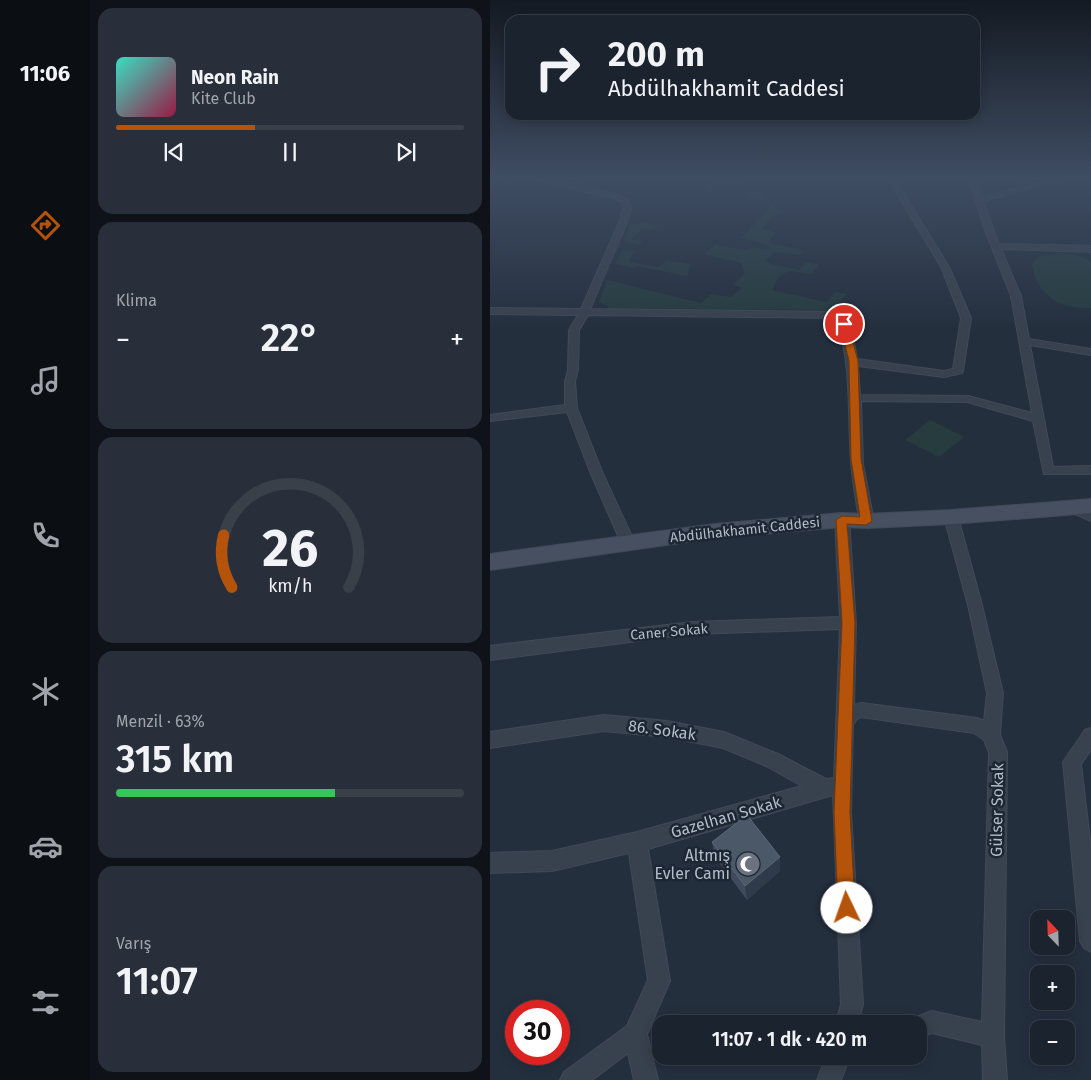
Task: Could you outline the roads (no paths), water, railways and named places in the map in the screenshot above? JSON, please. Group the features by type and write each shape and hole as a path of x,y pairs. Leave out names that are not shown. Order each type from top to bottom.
{"main road":[{"name":"Abdülhakhamit Caddesi","path":"490,562 715,531 842,520 866,521 951,517 1091,506"}],"street":[{"path":"620,229 584,313 574,330 573,370 570,381 571,408 597,474 628,543"},
{"path":"854,362 944,374 958,371 966,318 945,267 922,229"},
{"path":"990,229 1016,296 1026,341 1048,471 1091,470"},
{"path":"996,246 1091,249"},
{"path":"490,311 840,315 848,334 854,362 856,459 866,521"},
{"path":"1026,341 1091,352"},
{"path":"855,398 968,399 1039,419"},
{"path":"490,418 571,408"},
{"path":"1071,507 1091,516"},
{"name":"Gülser Sokak","path":"951,517 975,605 994,693 991,735 998,752 993,1036 995,1080"},
{"path":"842,520 848,623 844,725 834,787 842,812 852,1004 849,1015"},
{"name":"Caner Sokak","path":"490,653 692,628 848,623"},
{"path":"844,725 851,713 861,710 977,726 991,735"},
{"name":"86. Sokak","path":"490,740 604,723 667,729 724,740 834,787"},
{"path":"1091,736 1072,762 1087,878 1091,941"},
{"name":"Gazelhan Sokak","path":"490,863 552,861 637,842 834,787"},
{"path":"572,1080 635,1034 659,980 637,842"},
{"path":"927,1024 932,1022 993,1036"},
{"path":"635,1034 646,1080"},
{"path":"829,1080 835,1065"}],"place":[{"name":"Altmış Evler Cami","path":"748,864"}]}
